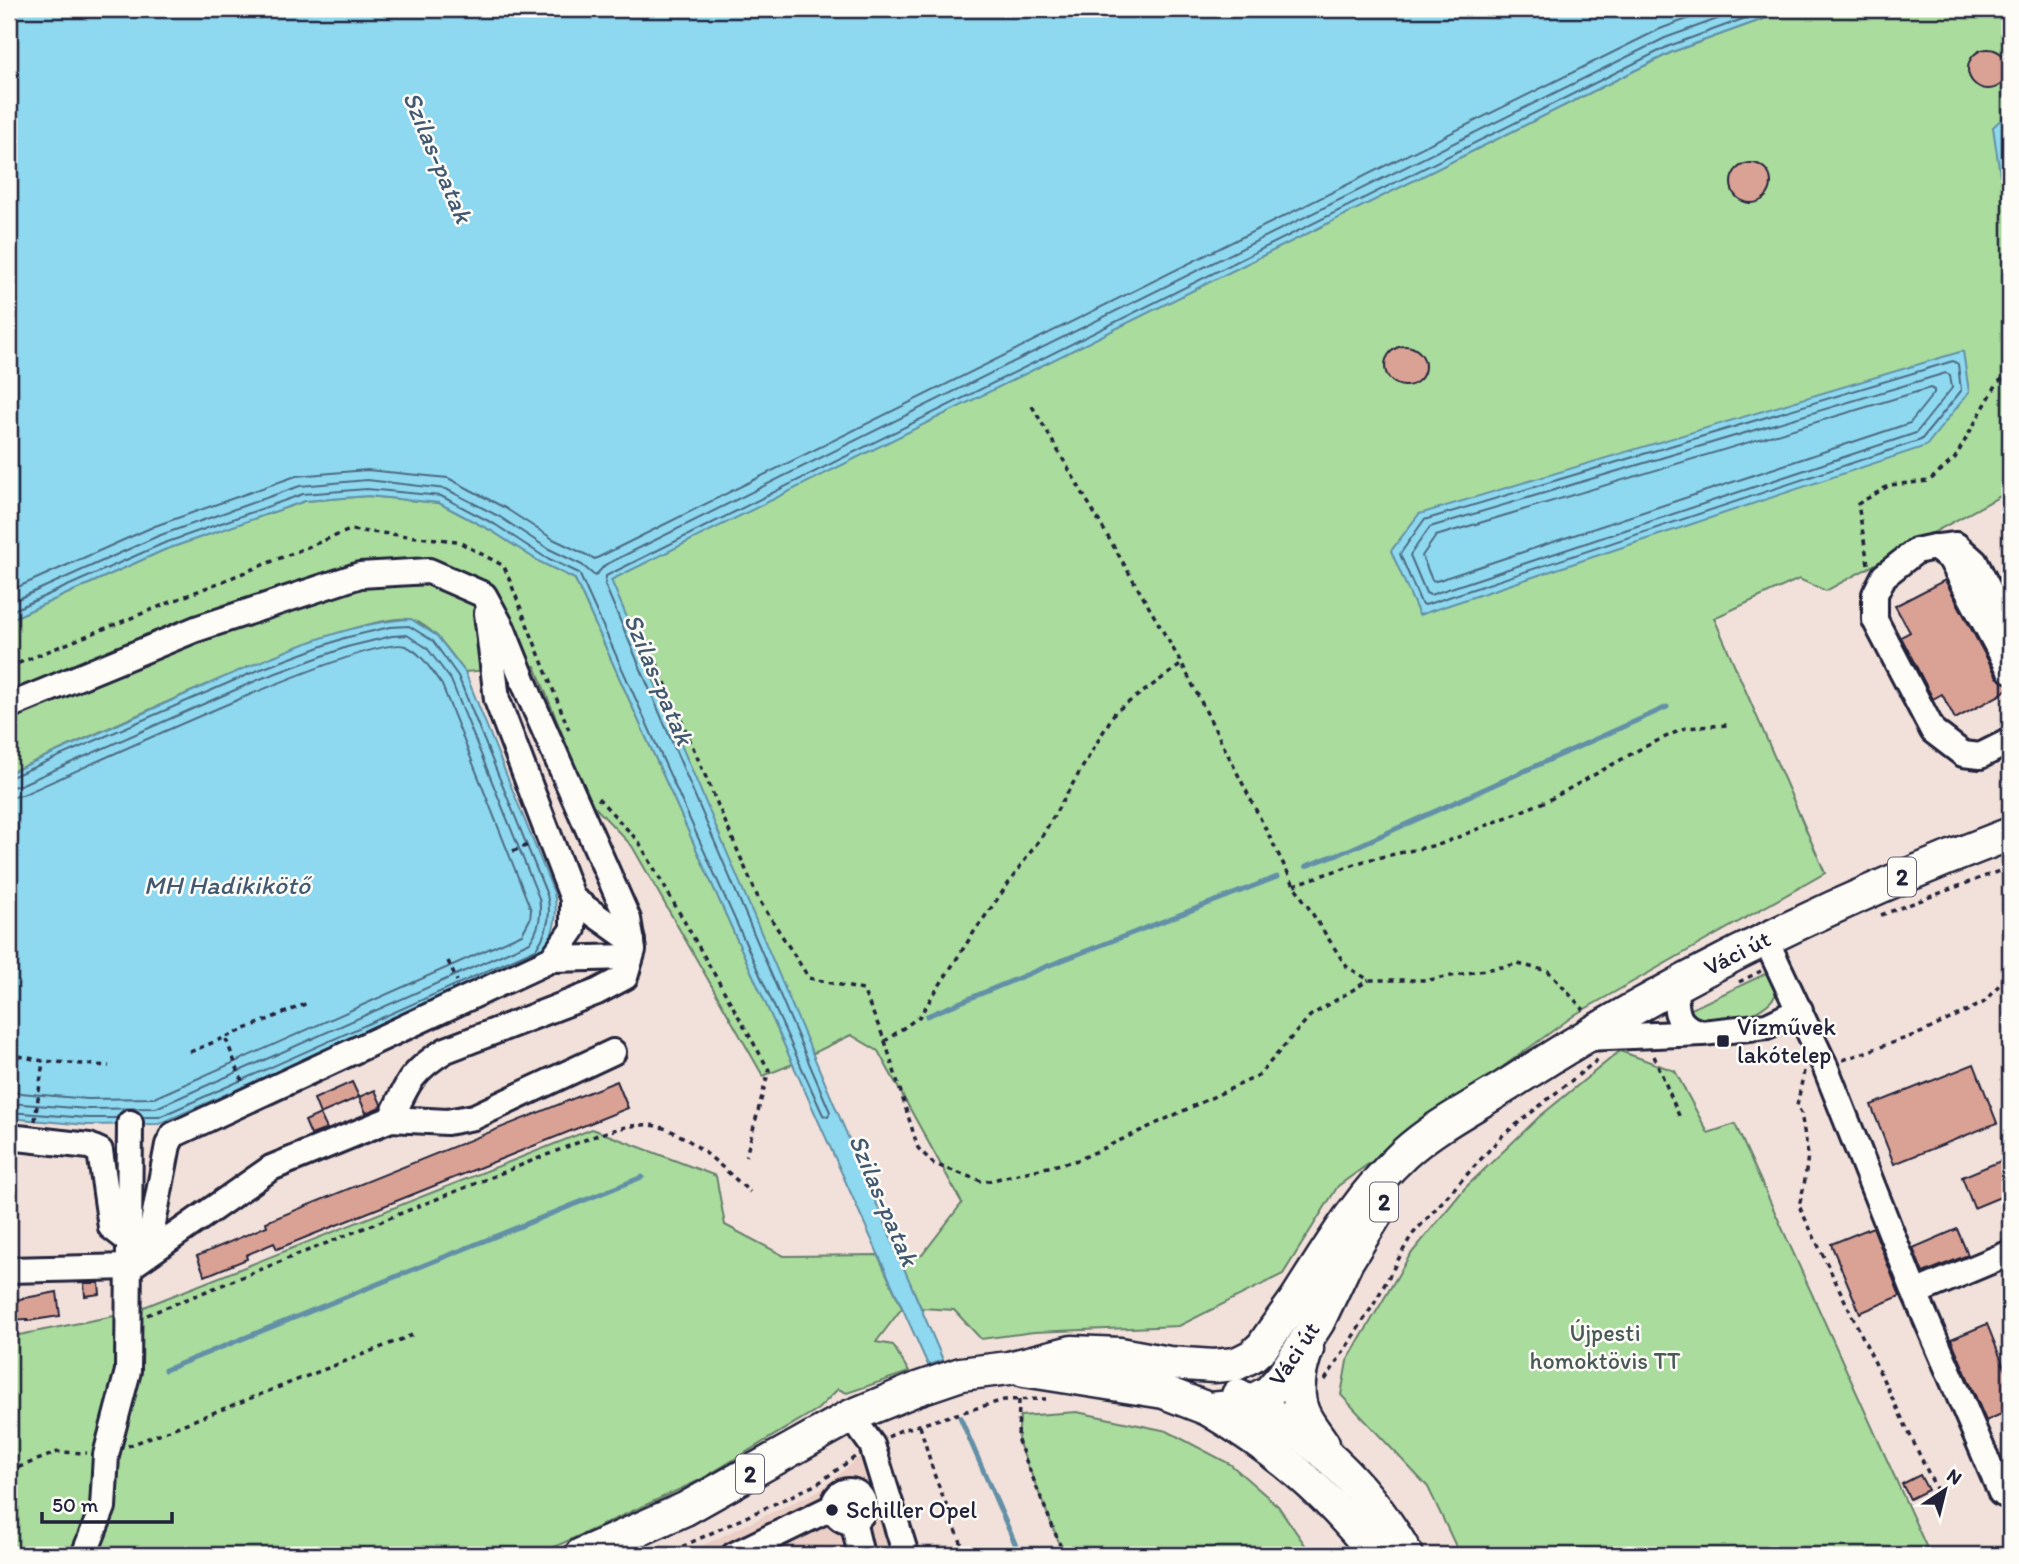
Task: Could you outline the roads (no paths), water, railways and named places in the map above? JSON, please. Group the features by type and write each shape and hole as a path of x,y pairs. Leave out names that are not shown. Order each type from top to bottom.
{"main road":[{"name":"Váci út","path":"581,1555 685,1509 851,1416 961,1374 1009,1368 1072,1352 1120,1354 1169,1363 1214,1366 1236,1364 1263,1346 1329,1246 1372,1188 1404,1154 1447,1120 1610,1035 1675,985 1772,951 1844,901 2010,834"},
{"name":"Váci út","path":"1009,1368 1164,1392 1208,1409 1234,1407 1269,1392 1318,1322 1347,1261 1383,1203 1415,1164 1480,1103"},
{"path":"1262,1443 1250,1402 1265,1374 1296,1299"},
{"path":"1318,1322 1301,1364 1302,1411 1331,1457 1378,1510 1407,1555"},
{"path":"1169,1363 1279,1418 1331,1457"},
{"path":"1208,1409 1262,1443 1309,1479 1347,1518 1376,1555"}],"lane":[{"path":"2010,670 1950,558 1934,547 1916,551 1884,576 1875,594 1875,620 1933,731 1963,754 1980,756 2010,741"},
{"path":"9,706 196,629 360,575 429,571 484,595 502,628 628,919 631,949 625,976 597,992 446,1050 426,1062 410,1078 391,1119"},
{"path":"484,595 497,700 573,899 573,929 552,959"},
{"path":"573,899 631,949"},
{"path":"129,1241 151,1234 168,1145 173,1135 552,959 631,949"},
{"path":"1772,951 1800,1010 1815,1068 2001,1493 2010,1497"},
{"path":"1675,985 1676,1012 1681,1021 1689,1030 1702,1033"},
{"path":"1610,1035 1702,1033 1767,1026 1800,1010"},
{"path":"9,1270 130,1267 271,1168 391,1119 447,1122 474,1117 613,1052"},
{"path":"84,1555 103,1507 106,1455 128,1371 130,1124"},
{"path":"20,1139 89,1146 100,1151 111,1227 129,1241"},
{"path":"1915,1293 2010,1253"},
{"path":"851,1416 872,1445 906,1555"},
{"path":"734,1555 843,1514 861,1555"}],"water":[{"path":"9,9 1791,9 1672,52 611,580 943,1360 928,1365 575,579 540,562 492,531 439,503 368,496 305,501 164,550 9,620"},
{"path":"2010,111 2010,191 2000,175 1993,127"},
{"path":"1963,351 1969,392 1926,446 1419,615 1391,551 1419,514"},
{"name":"MH Hadikikötő","path":"411,619 437,636 465,672 554,893 554,925 542,954 159,1124 87,1125 9,1118 9,773 279,654 332,634"}],"waterway":[{"path":"1306,866 1351,849 1667,707"},
{"path":"927,1016 1277,877"},
{"path":"165,1370 642,1177"},
{"name":"Szilas-patak","path":"960,1417 1020,1555"}],"place":[{"name":"Vízművek lakótelep","path":"1723,1041"},
{"name":"Schiller Opel","path":"832,1510"}],"park label":[{"name":"Újpesti homoktövis TT","path":"1605,1347"}]}
